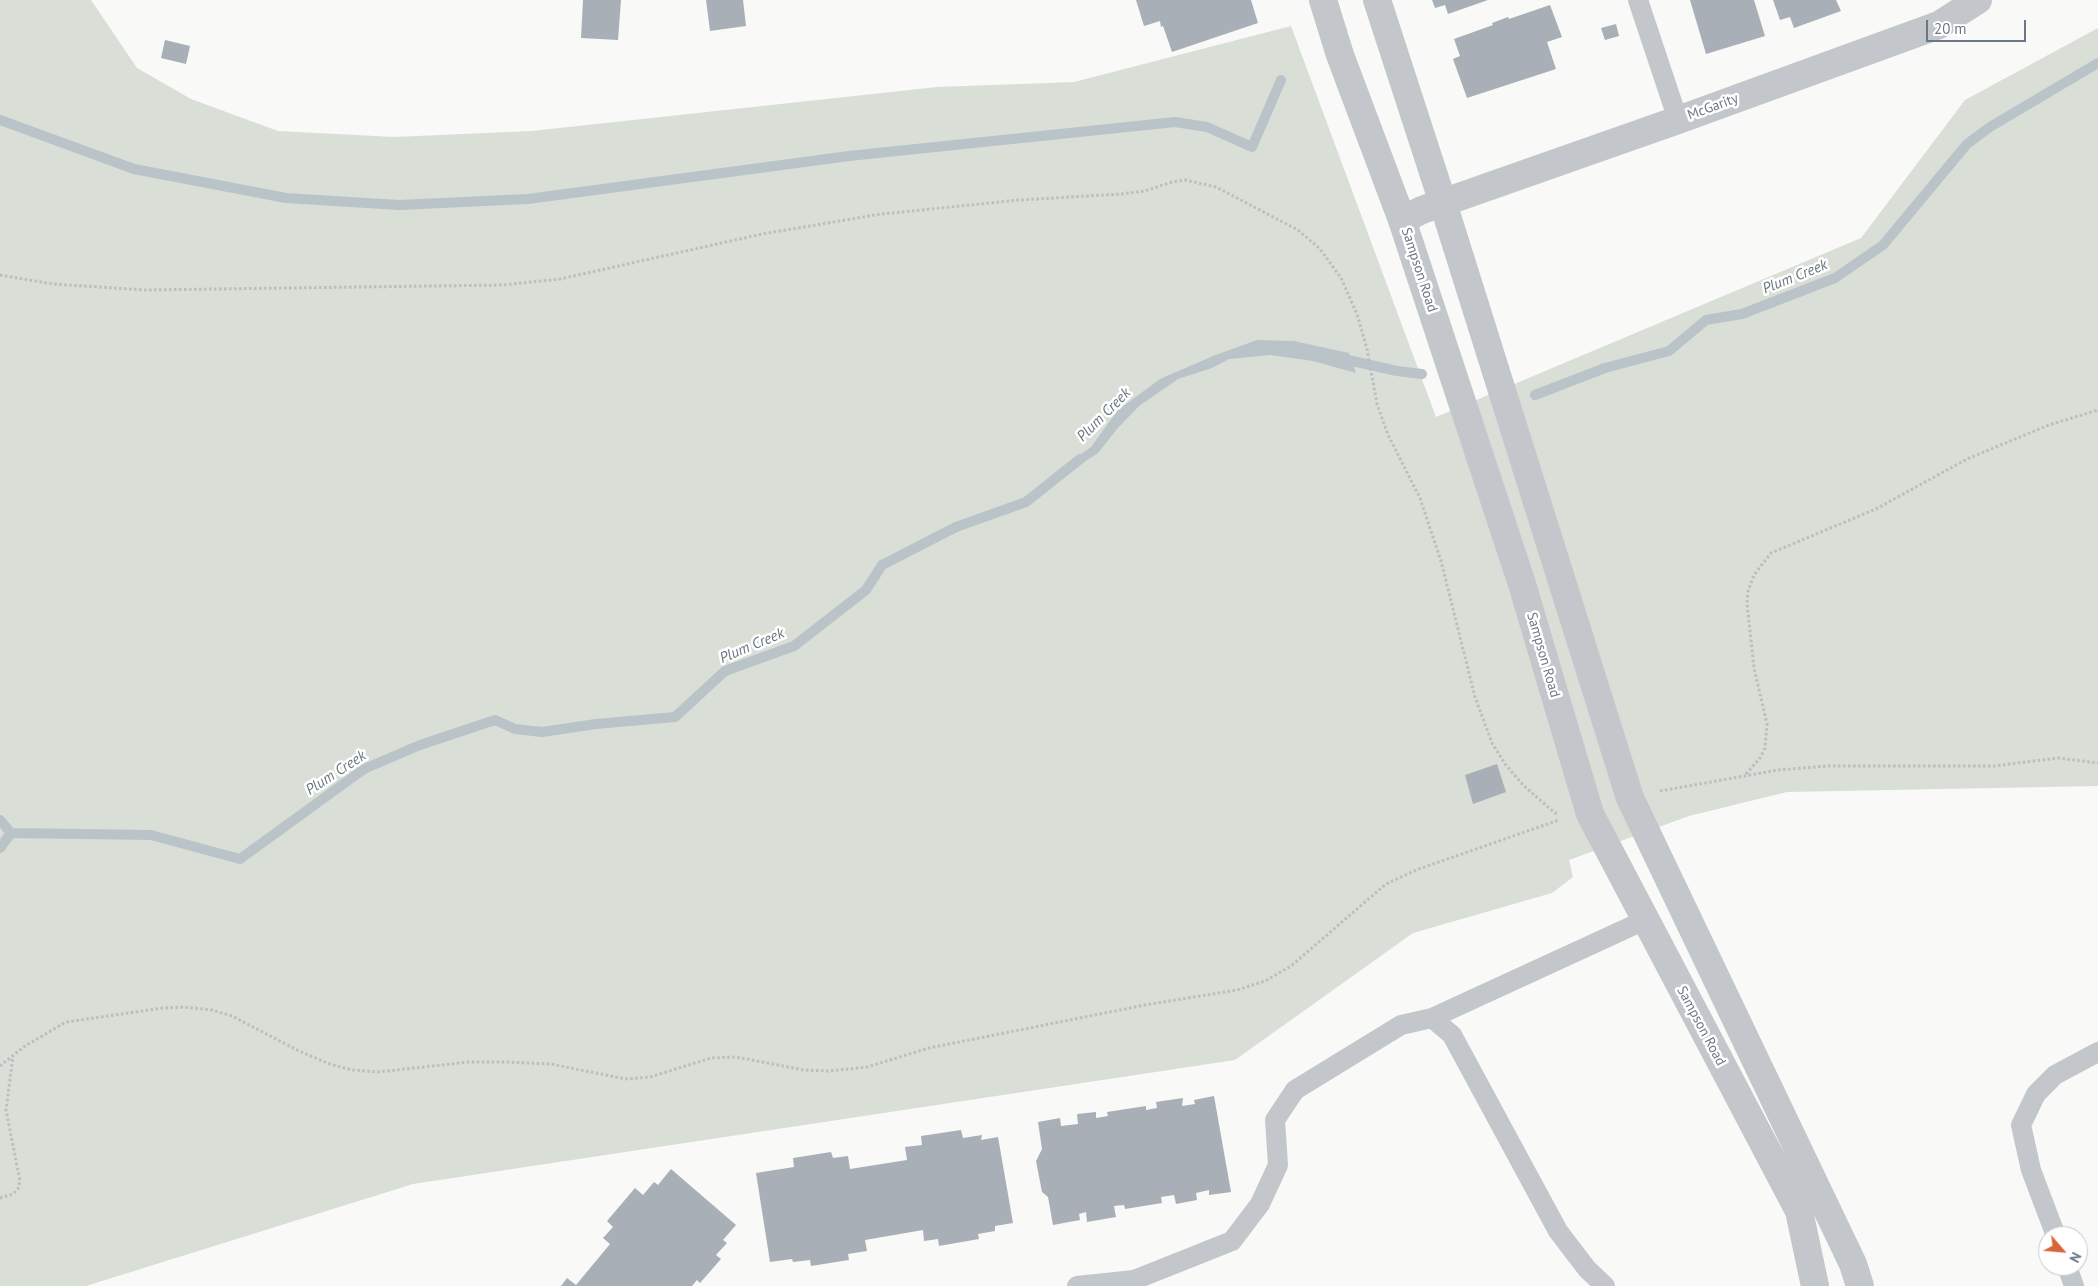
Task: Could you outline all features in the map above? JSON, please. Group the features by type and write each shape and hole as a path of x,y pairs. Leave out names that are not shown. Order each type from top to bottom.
{"street":[{"name":"Sampson Road","path":"1323,0 1340,55 1402,220 1522,584 1590,814 1799,1211 1815,1286"},
{"path":"1377,0 1443,203 1630,798 1853,1264 1860,1286"},
{"name":"McGarity","path":"1402,220 1422,210 1678,120 1939,25 1978,0"}],"lane":[{"path":"1638,0 1678,120"},
{"path":"1076,1286 1134,1280 1232,1241 1260,1204 1278,1165 1274,1120 1295,1090 1402,1025 1432,1018 1645,920"},
{"path":"1432,1018 1452,1035 1558,1232 1587,1269 1605,1286"},
{"path":"2052,1226 2032,1170 2020,1125 2036,1094 2054,1075 2098,1052"}],"path":[{"path":"0,275 54,284 145,290 390,286 458,287 535,283 762,234 881,214 1020,200 1121,194 1145,191 1172,182 1186,180 1216,187 1298,230 1309,238 1326,256 1341,278 1357,314 1368,349 1377,404 1388,435 1420,498 1441,562 1475,697 1492,743 1505,764 1524,786 1555,813 1590,814"},
{"path":"1746,775 1760,758 1764,748 1767,724 1754,668 1747,603 1748,591 1754,575 1771,553 1876,509 1968,459 2049,425 2098,410"},
{"path":"1630,798 1746,775 1828,766 1994,766 2058,758 2098,763"},
{"path":"0,1066 40,1036 66,1022 163,1008 184,1007 212,1010 232,1016 299,1051 332,1065 378,1072 469,1062 505,1062 551,1064 625,1078 650,1077 712,1058 736,1058 804,1070 828,1071 867,1067 929,1048 1145,1004 1237,990 1265,981 1291,966 1386,884 1416,870 1550,822 1590,814"},
{"path":"0,1198 13,1194 18,1189 20,1181 6,1110 14,1055"}],"shaded area":[{"path":"0,0 91,0 137,68 191,99 278,131 394,137 532,131 937,87 1074,82 1291,26 1436,417 1861,238 1965,100 2098,28 2098,786 1787,792 1689,816 1569,860 1573,877 1552,893 1413,933 1235,1060 413,1184 86,1286 0,1286"},
{"path":"1257,340 1294,341 1349,353 1356,373 1313,361 1270,355 1229,359 1212,368 1178,379 1139,406 1098,453 1072,470 1067,464 1091,447 1118,410 1160,379 1213,356"}],"building":[{"path":"583,0 621,0 618,40 581,38"},
{"path":"706,0 743,0 746,26 710,31"},
{"path":"1136,0 1251,0 1258,23 1172,52 1160,21 1144,26"},
{"path":"1432,0 1488,0 1448,14 1445,5 1435,8"},
{"path":"1690,0 1754,0 1765,36 1706,54"},
{"path":"1773,0 1836,0 1841,11 1794,28 1790,17 1780,20"},
{"path":"1550,5 1562,37 1547,42 1556,69 1467,98 1453,59 1460,56 1454,39 1493,25 1492,23 1508,17 1509,19"},
{"path":"1616,24 1619,36 1605,40 1601,28"},
{"path":"165,40 190,46 186,64 161,58"},
{"path":"1497,764 1506,792 1473,804 1465,775"},
{"path":"1214,1096 1231,1192 1209,1195 1209,1190 1196,1193 1197,1200 1176,1204 1174,1195 1161,1197 1162,1203 1125,1209 1124,1205 1114,1206 1116,1217 1087,1222 1086,1212 1079,1214 1080,1220 1053,1225 1048,1197 1042,1192 1036,1161 1042,1149 1038,1122 1060,1118 1061,1126 1078,1124 1077,1114 1096,1112 1096,1118 1108,1116 1107,1112 1146,1106 1146,1110 1157,1108 1156,1102 1183,1098 1182,1106 1195,1104 1194,1100"},
{"path":"961,1130 963,1138 982,1135 981,1140 998,1137 1013,1223 995,1226 995,1231 978,1234 979,1239 939,1246 938,1239 924,1241 923,1230 865,1240 867,1251 848,1254 849,1260 811,1266 810,1260 793,1262 792,1259 770,1262 756,1173 794,1167 793,1158 831,1152 833,1158 848,1156 850,1169 907,1160 905,1147 922,1145 921,1136"},
{"path":"671,1169 736,1225 723,1240 727,1243 716,1255 721,1259 700,1283 697,1280 692,1286 561,1286 567,1278 576,1285 610,1244 603,1238 613,1227 607,1221 635,1188 643,1195 654,1182 658,1185"}],"waterway":[{"name":"Plum Creek","path":"1535,395 1605,368 1669,351 1706,320 1742,314 1835,278 1883,245 1967,144 1990,127 2098,63"},
{"path":"0,120 134,169 286,198 399,205 528,199 849,156 1175,122 1207,127 1252,147 1281,80"},
{"name":"Plum Creek","path":"1339,358 1397,371 1422,374"},
{"name":"Plum Creek","path":"0,820 11,833 151,835 240,859 364,769 420,745 495,720 515,729 542,732 596,724 675,717 725,671 794,646 866,590 882,565 956,527 1026,502 1080,459"},
{"path":"0,848 11,833"}]}
